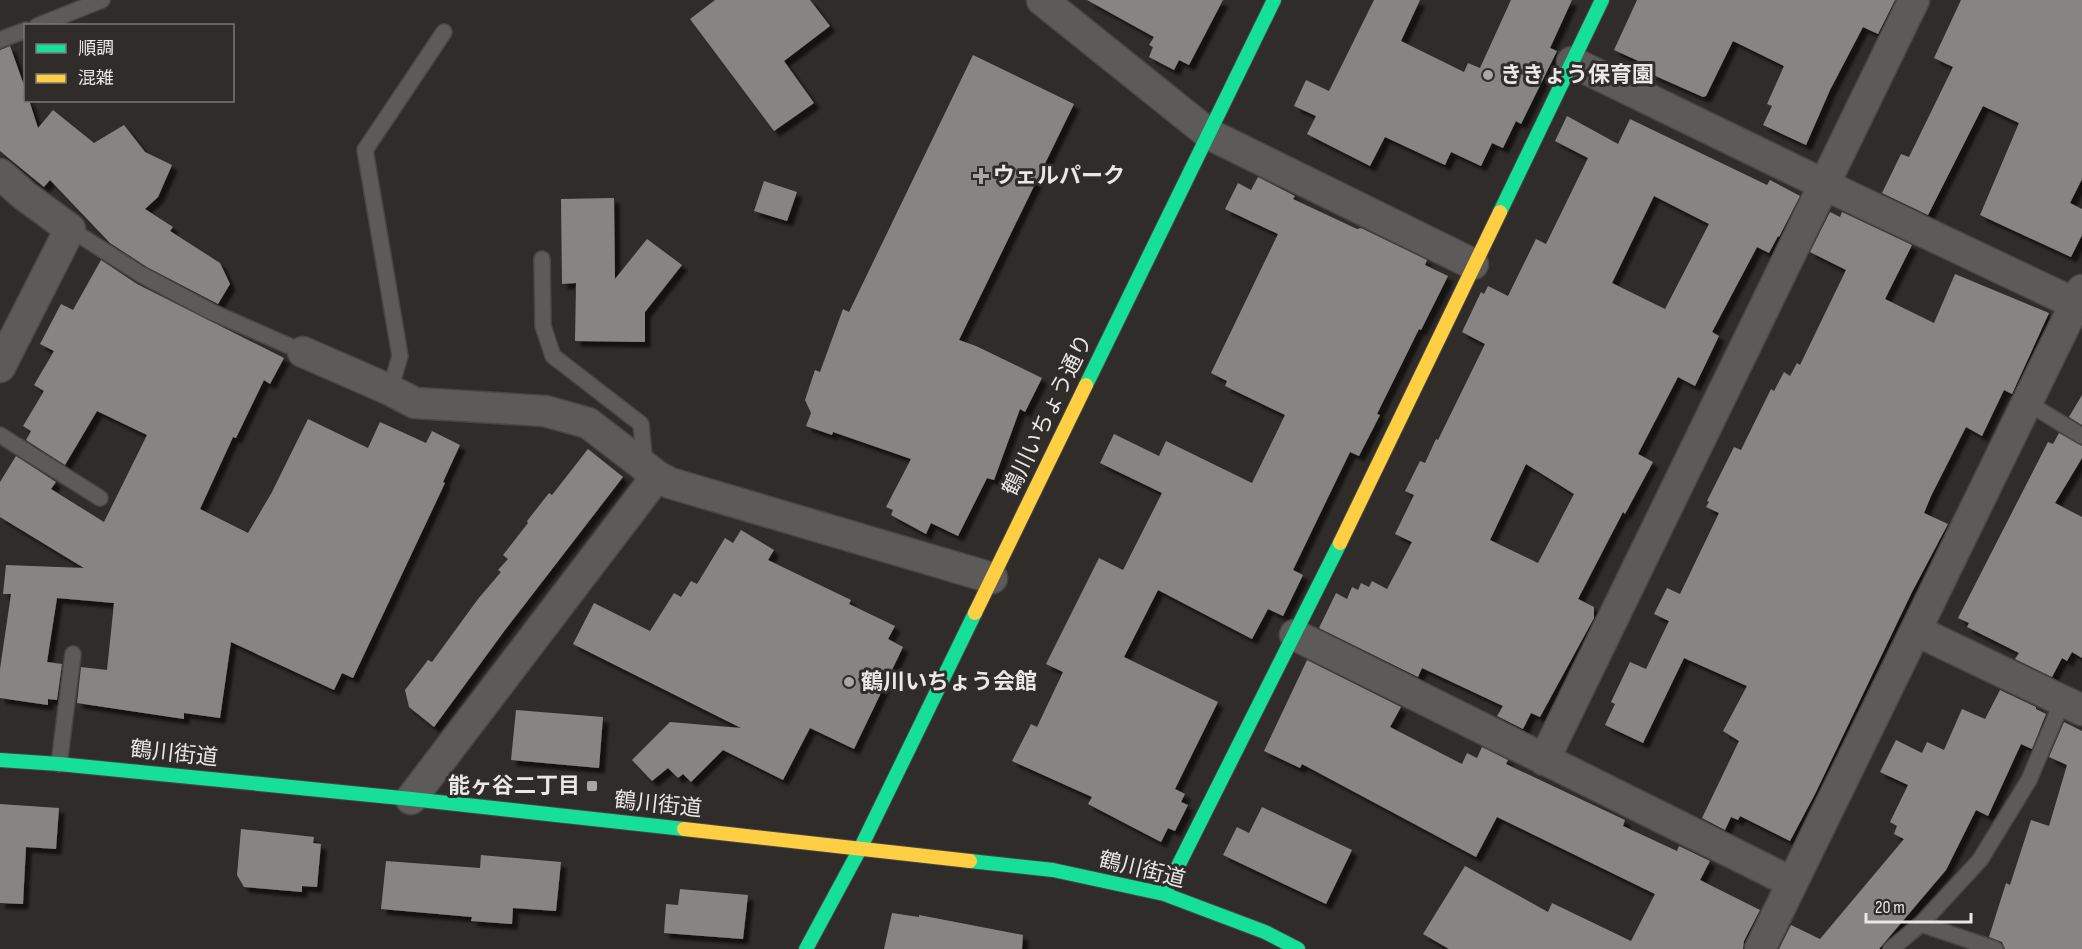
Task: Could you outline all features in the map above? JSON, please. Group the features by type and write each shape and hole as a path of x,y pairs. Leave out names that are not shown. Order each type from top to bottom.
{"street":[{"path":"1041,0 1209,134 1473,264"},
{"name":"鶴川いちょう通り","path":"806,949 860,849 1274,0"},
{"path":"1164,894 1295,635 1602,0"},
{"path":"1544,760 1914,0"},
{"path":"1572,62 1825,185 2080,297 1760,949"},
{"path":"0,174 25,196 70,229 0,367"},
{"path":"303,352 415,403 545,411 588,423 670,483 992,578"},
{"path":"411,799 651,471"},
{"path":"1917,631 2072,706"},
{"path":"1295,635 1791,882"},
{"name":"鶴川街道","path":"0,760 411,799 1053,870 1164,894 1264,932 1298,949"}],"lane":[{"path":"41,24 102,0"},
{"path":"0,40 24,31"},
{"path":"390,390 400,356 365,150 444,32"},
{"path":"70,229 142,275 212,312 303,352"},
{"path":"542,259 543,326 553,356 640,424 651,471"},
{"path":"2028,403 2082,436"},
{"path":"0,435 100,498"},
{"path":"60,764 73,654"},
{"path":"1891,949 1921,924 1980,860 2072,706"},
{"path":"1921,924 1995,949"}],"building":[{"path":"715,0 810,0 830,26 784,61 814,103 774,131 690,19"},
{"path":"1087,0 1223,0 1189,65 1179,60 1174,70 1149,57 1153,47 1149,45 1154,37"},
{"path":"1374,0 1420,0 1401,41 1464,72 1468,63 1480,68 1511,0 1572,0 1550,48 1557,51 1521,124 1516,121 1503,148 1492,143 1481,166 1451,152 1445,165 1385,137 1370,166 1307,134 1316,116 1294,106 1306,80 1329,91"},
{"path":"1637,0 1895,0 1878,34 1863,27 1830,90 1806,145 1763,125 1772,106 1767,104 1784,66 1733,41 1706,96 1703,97 1651,74 1654,68 1614,50"},
{"path":"1961,0 2082,0 2082,179 2070,203 2082,209 2082,235 2071,257 1980,215 2019,123 1983,106 1928,215 1882,193 1901,154 1909,157 1953,67 1934,58"},
{"path":"10,46 24,85 24,102 30,102 38,128 53,110 94,143 124,125 145,152 172,165 158,197 145,209 173,227 170,231 220,263 230,284 218,304 147,267 110,243 50,180 44,187 0,151 0,50"},
{"path":"973,55 1074,104 959,340 1042,378 1025,412 1020,409 994,480 987,478 958,536 931,523 926,534 891,515 893,510 886,507 911,459 833,432 832,435 806,426 811,413 805,400 815,370 820,372 843,309 849,312"},
{"path":"1567,116 1618,144 1630,119 1767,185 1770,180 1800,196 1769,253 1757,247 1712,332 1719,336 1695,386 1678,377 1638,454 1653,462 1625,514 1623,512 1578,599 1594,607 1594,618 1540,717 1531,713 1523,729 1497,716 1503,706 1422,668 1418,677 1319,628 1336,593 1347,599 1352,587 1358,590 1361,583 1369,587 1372,581 1387,589 1412,542 1395,534 1414,495 1405,491 1420,461 1425,463 1436,439 1438,440 1485,344 1462,332 1481,292 1484,294 1488,286 1508,296 1536,239 1546,244 1588,158 1555,141","holes":["1654,196 1709,224 1665,309 1612,283","1526,464 1574,494 1538,563 1490,540"]},
{"path":"1258,177 1295,196 1293,199 1427,260 1425,265 1448,276 1421,330 1419,329 1359,456 1350,452 1293,570 1303,575 1283,616 1268,609 1252,639 1158,590 1124,657 1218,702 1175,789 1185,794 1181,802 1188,805 1175,831 1168,828 1161,842 1088,804 1092,797 1012,761 1031,724 1037,727 1063,672 1046,664 1099,558 1123,570 1162,493 1100,463 1114,434 1159,456 1166,441 1252,483 1285,415 1225,386 1227,381 1211,373 1278,234 1225,209 1238,183 1251,190"},
{"path":"764,181 797,192 787,221 754,211"},
{"path":"614,198 615,279 647,239 682,265 645,312 645,342 575,341 576,283 562,284 561,199"},
{"path":"1830,212 1840,217 1842,212 1912,245 1885,299 1934,323 1955,274 2049,313 2012,394 2004,390 1982,436 1966,427 1931,496 1924,513 1948,524 1912,592 1790,841 1740,816 1738,820 1731,817 1725,830 1702,818 1739,741 1723,731 1747,686 1684,658 1643,743 1605,725 1615,704 1611,702 1630,662 1646,669 1669,621 1654,614 1667,588 1680,594 1719,513 1706,507 1709,502 1707,501 1734,447 1741,450 1771,389 1774,391 1784,372 1790,376 1797,363 1800,365 1846,270 1810,252"},
{"path":"101,260 137,284 284,358 270,384 264,380 236,438 233,437 200,509 248,533 272,492 308,419 368,448 380,422 426,443 432,431 460,445 443,482 445,483 353,678 342,673 334,690 231,642 220,718 184,713 184,719 77,703 81,667 107,670 114,603 57,598 47,662 62,664 57,700 48,699 48,705 0,698 0,669 11,594 3,594 6,565 84,568 0,517 0,482 16,456 56,482 51,489 104,522 147,435 97,411 65,465 26,440 31,431 23,426 44,391 34,385 54,351 40,344 61,304 73,310"},
{"path":"2082,395 2082,425 2069,417"},
{"path":"2059,433 2082,446 2082,458 2055,503 2082,517 2082,658 2072,652 2067,661 2062,658 2052,677 2015,659 2019,653 1967,627 1969,623 1958,618 2048,442 2053,444"},
{"path":"588,449 623,477 505,630 434,727 409,707 405,690 428,660 432,662 478,599 501,572 498,570 508,559 503,555 528,523 527,521 549,493 552,495"},
{"path":"741,530 774,550 768,560 851,600 849,604 895,626 888,639 903,647 854,749 810,728 783,780 723,750 691,782 683,774 678,778 668,768 652,781 632,760 670,722 741,728 573,644 594,603 650,631 674,593 681,597 691,581 697,584 725,538 733,543"},
{"path":"1307,660 1401,707 1390,727 1462,764 1467,753 1477,758 1482,747 1508,760 1506,764 1625,820 1623,826 1677,851 1679,846 1710,861 1700,880 1760,910 1744,941 1743,949 1449,949 1423,934 1465,866 1548,912 1552,903 1631,941 1655,894 1497,817 1476,857 1302,764 1300,768 1264,751"},
{"path":"2000,690 2046,714 2032,749 2021,744 1988,816 1976,810 1946,870 1879,949 1779,949 1791,925 1820,939 1904,839 1894,834 1897,826 1890,822 1908,785 1880,772 1896,740 1922,753 1927,742 1944,750 1962,709 1985,719"},
{"path":"516,710 603,717 599,768 511,760"},
{"path":"2064,722 2082,731 2082,949 2005,949 2002,942 1989,937 2006,883 2010,885 2031,820 2049,826 2067,765 2049,757"},
{"path":"0,804 59,808 56,849 26,847 23,904 0,903"},
{"path":"1262,807 1352,850 1326,904 1223,855 1237,827 1249,833"},
{"path":"241,829 314,837 313,843 321,844 317,887 302,886 302,892 244,887 237,875"},
{"path":"481,855 561,862 556,911 513,908 512,924 471,921 472,917 381,909 386,861 480,868"},
{"path":"680,889 748,895 743,939 664,933 666,904 678,905"},
{"path":"892,913 919,917 919,915 1023,935 1022,949 884,949"}],"traffic: fast":[{"path":"1086,385 1274,0"},
{"path":"1500,212 1602,0"},
{"path":"1164,894 1340,543"},
{"path":"806,949 860,849 975,613"},
{"path":"0,760 411,799 684,829"},
{"path":"970,861 1053,870 1164,894 1265,932 1298,949"}],"traffic: slow":[{"path":"1340,543 1500,212"},
{"path":"975,613 1086,385"},
{"path":"684,829 970,861"}],"place":[{"name":"ききょう保育園","path":"1488,75"},
{"name":"ウェルパーク","path":"981,176"},
{"name":"鶴川いちょう会館","path":"849,682"},
{"name":"能ヶ谷二丁目","path":"592,786"}]}
